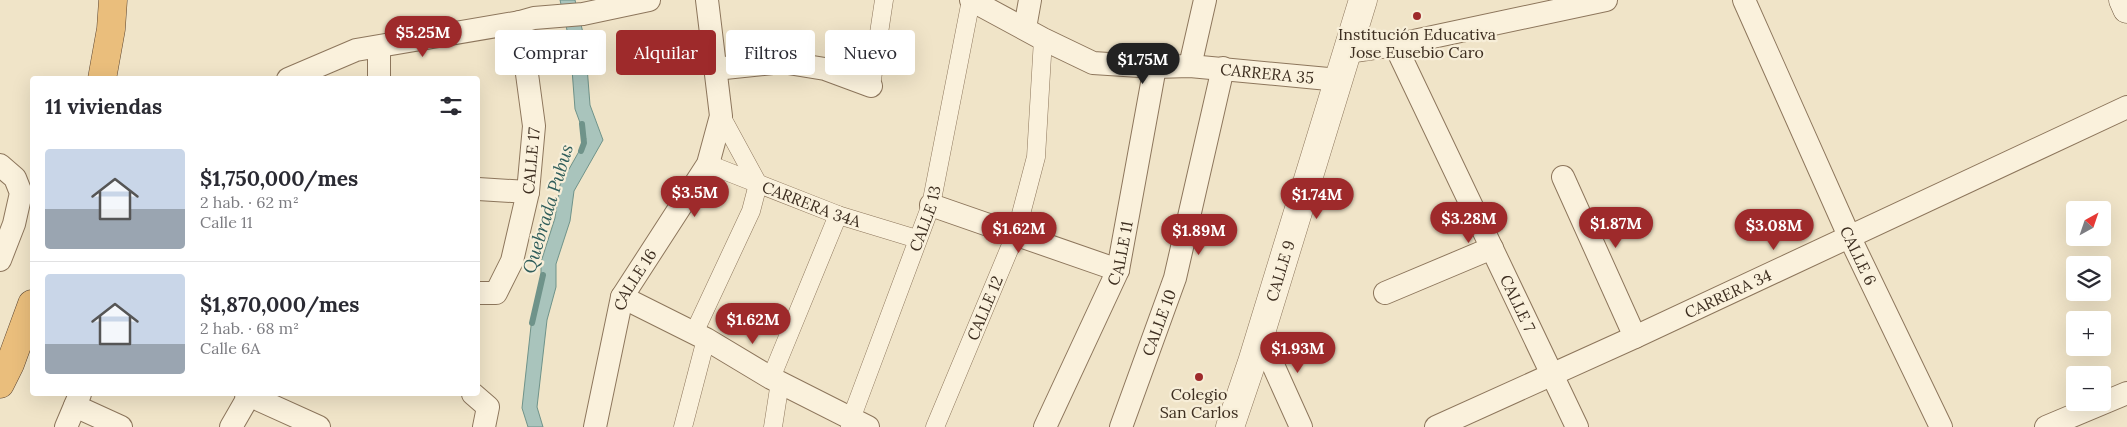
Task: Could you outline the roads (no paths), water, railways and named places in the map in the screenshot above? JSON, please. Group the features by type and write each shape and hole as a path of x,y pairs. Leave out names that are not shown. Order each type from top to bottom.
{"highway":[{"path":"103,76 114,0"},
{"path":"0,384 10,364 30,309"}],"street":[{"path":"295,76 356,50 379,47 534,14 583,14 649,0"},
{"name":"CALLE 16","path":"707,0 710,30"},
{"path":"716,69 782,62 824,69 871,86 884,0"},
{"name":"CARRERA 35","path":"971,0 1093,63 1155,67 1190,66 1223,68 1339,80"},
{"name":"CALLE 13","path":"856,424 917,239 931,205 971,0"},
{"name":"CALLE 12","path":"936,427 1016,233 1036,157 1034,33 1030,0"},
{"path":"1190,66 1205,0"},
{"name":"CALLE 9","path":"1230,427 1260,336 1363,0"},
{"path":"1348,52 1395,45 1606,0"},
{"name":"CALLE 6","path":"1744,0 1849,236 1941,427"},
{"path":"2124,0 2127,9"},
{"name":"CALLE 17","path":"487,293 512,261 528,192 534,126 534,14"},
{"name":"CALLE 7","path":"1395,45 1577,427"},
{"path":"378,76 379,47"},
{"name":"CALLE 11","path":"1046,427 1118,270 1155,67"},
{"name":"CALLE 10","path":"1121,427 1175,278 1223,68"},
{"name":"CALLE 16","path":"596,427 622,297 708,164 721,116 716,75"},
{"name":"CARRERA 34","path":"1436,427 1551,373 1635,337 2127,107"},
{"path":"683,427 700,336 751,211 758,184 721,116"},
{"name":"CARRERA 34A","path":"708,164 838,215 917,239"},
{"path":"0,165 15,178 21,193 14,224 0,260"},
{"path":"1563,177 1635,337"},
{"path":"480,189 528,192"},
{"path":"931,205 1118,270"},
{"path":"773,427 775,380 838,215"},
{"path":"1385,293 1492,248"},
{"path":"622,297 700,336 856,424"},
{"path":"1260,336 1300,427"},
{"path":"2046,427 2127,393"},
{"path":"231,427 248,396"},
{"path":"253,396 319,427"},
{"path":"66,427 78,400 121,427"}],"water":[{"path":"560,0 575,0 582,30 567,30"},
{"path":"572,75 588,75 590,105 603,140 574,191 570,221 556,264 556,287 547,320 537,407 543,427 528,427 522,408 532,317 541,284 541,262 555,218 560,185 586,139 575,109"}],"waterway":[{"name":"Quebrada Pubus","path":"581,151 584,143 582,124"},
{"name":"Quebrada Pubus","path":"532,323 543,275"}],"place":[{"name":"Institución Educativa Jose Eusebio Caro","path":"1417,16"},
{"name":"Colegio San Carlos","path":"1199,377"}]}
